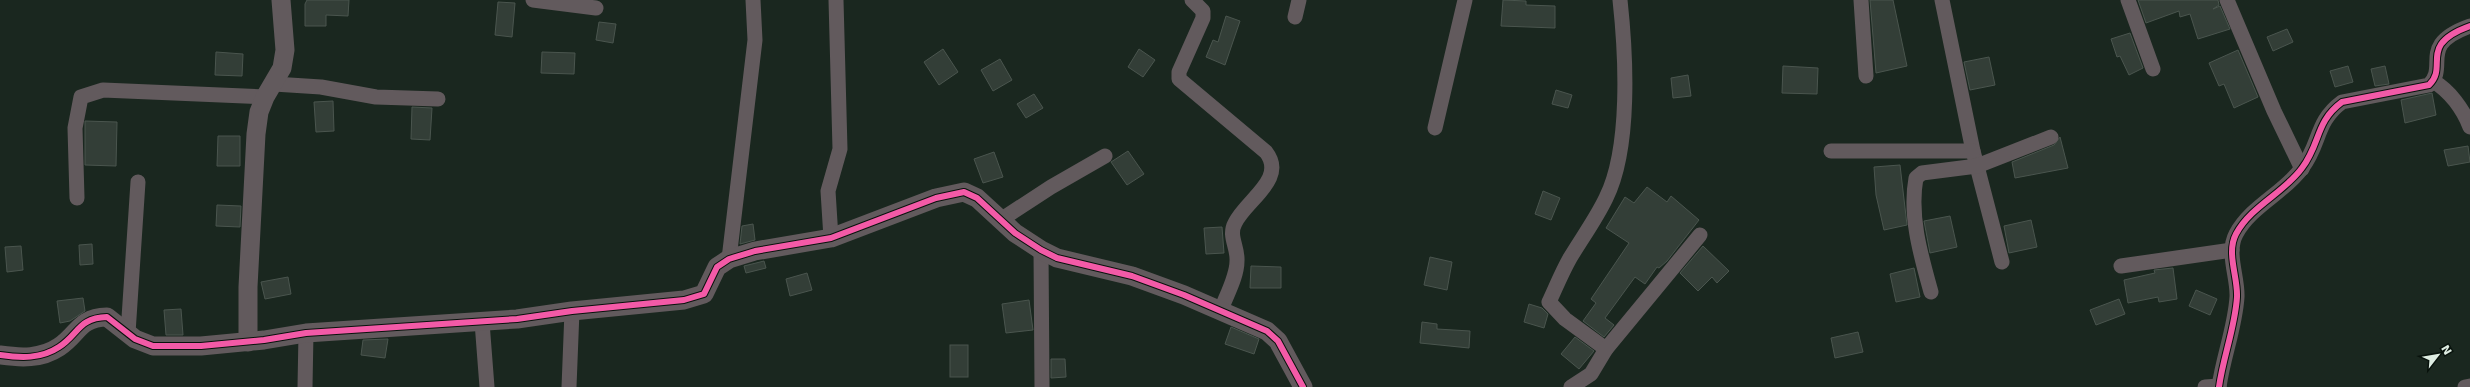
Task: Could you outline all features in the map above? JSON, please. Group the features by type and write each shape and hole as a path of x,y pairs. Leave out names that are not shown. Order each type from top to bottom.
{"street":[{"path":"248,342 248,287 256,134 259,112 282,68 285,50 282,0"},
{"path":"533,0 596,8"},
{"path":"729,259 756,40 753,0"},
{"path":"831,238 828,191 840,149 836,0"},
{"path":"1192,0 1203,11 1203,18 1179,72 1178,79 1266,152 1272,159 1273,167 1268,181 1235,221 1232,231 1237,261 1220,310"},
{"path":"1295,17 1299,0"},
{"path":"1606,349 1565,319 1549,302 1569,260 1606,198 1613,181 1619,151 1626,90 1620,0"},
{"path":"1861,0 1866,76"},
{"path":"1942,0 1973,151 2002,262"},
{"path":"2128,0 2153,69"},
{"path":"2227,0 2274,111 2302,169"},
{"path":"1435,128 1462,1"},
{"path":"2215,387 2237,298 2232,250 2235,235 2245,221 2302,169 2311,154 2323,120 2331,110 2342,102 2368,95 2422,88 2433,81 2438,48 2446,38 2470,26"},
{"path":"2433,81 2444,88 2470,127"},
{"path":"77,198 75,128 81,97 103,90 270,91 321,87 376,97 438,99"},
{"path":"1931,292 1919,250 1914,202 1916,178 1922,173 1977,166 2051,137"},
{"path":"1830,151 1973,151"},
{"path":"1002,219 1051,187 1105,156"},
{"path":"128,333 138,182"},
{"path":"0,355 14,357 45,355 60,347 92,318 107,317 135,339 153,346 201,346 248,342 306,333 482,322 684,300 704,294 717,267 729,259 755,251 831,238 936,198 964,192 977,198 1002,219 1015,233 1041,250 1057,258 1132,276 1220,310 1267,331 1278,341 1303,387"},
{"path":"1571,387 1591,374 1606,349 1700,234"},
{"path":"1041,250 1042,387"},
{"path":"2121,266 2232,250"},
{"path":"569,387 572,311"},
{"path":"482,322 487,387"},
{"path":"305,387 306,333"},
{"path":"2465,387 2470,386"}],"building":[{"path":"307,0 349,0 348,16 326,15 326,26 305,26 305,4"},
{"path":"1503,0 1526,1 1526,5 1555,6 1555,28 1501,26"},
{"path":"1870,0 1893,0 1907,66 1876,73"},
{"path":"2138,0 2218,0 2219,5 2213,9 2220,6 2230,29 2198,39 2190,14 2180,17 2179,11 2146,23"},
{"path":"498,2 515,3 512,37 495,35"},
{"path":"1226,16 1240,21 1225,65 1206,57 1213,40 1218,42"},
{"path":"599,22 616,24 613,43 596,40"},
{"path":"2287,29 2293,42 2273,51 2267,37"},
{"path":"2130,33 2143,68 2129,75 2120,56 2117,57 2111,39"},
{"path":"943,49 958,72 939,85 924,62"},
{"path":"1139,49 1155,60 1143,77 1128,67"},
{"path":"2238,50 2258,97 2234,108 2224,84 2219,86 2209,63"},
{"path":"216,52 243,54 242,76 215,75"},
{"path":"542,52 575,53 574,74 541,73"},
{"path":"1989,57 1995,85 1970,90 1964,62"},
{"path":"1000,59 1012,80 993,91 981,70"},
{"path":"1783,66 1818,68 1817,94 1782,93"},
{"path":"2348,66 2353,82 2335,87 2330,71"},
{"path":"2385,66 2389,84 2375,86 2371,69"},
{"path":"1688,75 1691,96 1673,98 1671,78"},
{"path":"1556,90 1572,95 1568,108 1552,104"},
{"path":"2432,93 2436,115 2405,123 2401,100"},
{"path":"1034,94 1043,108 1026,118 1017,104"},
{"path":"333,101 334,131 316,132 314,102"},
{"path":"412,107 432,108 430,140 411,139"},
{"path":"85,121 117,122 116,166 85,165"},
{"path":"218,136 240,136 240,166 217,166"},
{"path":"2060,137 2068,168 2015,178 2012,162 2054,145"},
{"path":"2468,146 2470,162 2448,166 2444,150"},
{"path":"1128,151 1144,174 1127,185 1111,162"},
{"path":"994,152 1003,177 983,183 974,159"},
{"path":"1900,165 1907,225 1884,230 1876,195 1874,167"},
{"path":"1647,187 1667,202 1671,196 1699,220 1667,261 1659,268 1657,267 1645,284 1635,277 1605,318 1614,325 1604,337 1583,321 1596,303 1591,299 1629,243 1606,228 1625,197 1634,203"},
{"path":"1543,191 1560,198 1551,220 1535,214"},
{"path":"217,205 241,206 240,227 216,226"},
{"path":"1950,216 1957,247 1930,253 1924,221"},
{"path":"2031,220 2037,247 2009,253 2004,226"},
{"path":"753,224 755,240 740,244 742,226"},
{"path":"1222,227 1224,253 1206,254 1204,228"},
{"path":"92,244 93,264 80,265 79,245"},
{"path":"21,246 23,270 7,272 5,247"},
{"path":"1703,246 1729,271 1717,283 1712,277 1698,291 1680,273"},
{"path":"1430,257 1452,262 1447,290 1424,285"},
{"path":"764,261 766,268 746,273 744,266"},
{"path":"1251,266 1281,267 1281,288 1250,288"},
{"path":"1914,268 1920,297 1896,302 1890,274"},
{"path":"2173,268 2177,299 2159,302 2158,297 2128,303 2124,280 2155,273 2154,270"},
{"path":"807,273 812,290 790,296 786,279"},
{"path":"288,277 291,294 265,299 261,282"},
{"path":"2196,290 2217,299 2210,315 2189,306"},
{"path":"83,298 85,311 70,321 60,323 57,301"},
{"path":"2119,299 2125,314 2096,325 2090,310"},
{"path":"1029,300 1033,330 1006,333 1002,304"},
{"path":"1529,304 1542,308 1548,314 1544,328 1524,322"},
{"path":"181,309 183,335 166,335 164,310"},
{"path":"1422,322 1437,324 1437,329 1470,331 1469,348 1420,343"},
{"path":"1231,327 1259,339 1254,354 1225,344"},
{"path":"1858,332 1863,352 1835,358 1831,338"},
{"path":"1575,337 1594,351 1579,369 1561,354"},
{"path":"388,339 385,358 361,355 363,340"},
{"path":"950,345 968,345 968,377 950,377"},
{"path":"1051,359 1065,359 1066,377 1051,378"}],"cycle path":[{"path":"2219,387 2236,309 2237,289 2232,257 2233,241 2242,224 2259,207 2295,177 2308,159 2322,125 2327,117 2342,102 2429,85 2434,78 2439,48 2444,41 2454,33 2470,26"},
{"path":"0,355 31,357 45,354 66,342 90,320 107,317 135,339 153,346 201,346 264,340 306,333 517,319 572,311 684,300 704,294 717,267 729,259 755,251 831,238 936,198 964,192 977,198 1015,233 1041,250 1057,258 1132,276 1184,295 1267,331 1278,341 1303,387"}]}
